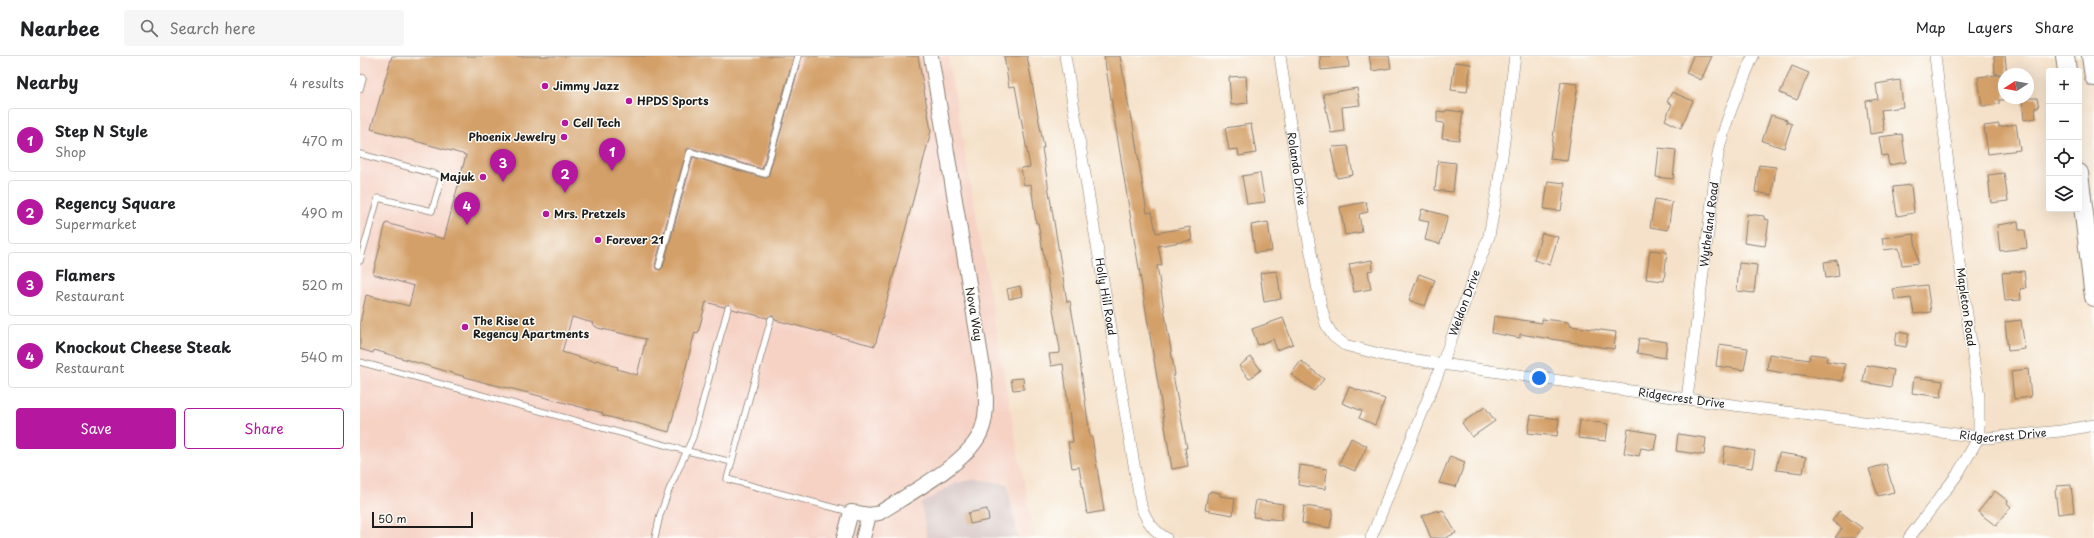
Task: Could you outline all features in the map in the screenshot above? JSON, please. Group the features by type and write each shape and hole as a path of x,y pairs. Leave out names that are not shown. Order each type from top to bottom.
{"main road":[{"path":"2065,56 2067,68"},
{"path":"2091,56 2094,77"},
{"path":"2079,176 2094,297"}],"street":[{"name":"Nova Way","path":"869,515 879,512 957,461 976,442 984,421 984,374 931,56"},
{"name":"Holly Hill Road","path":"1066,56 1141,506 1146,519 1161,535"},
{"name":"Rolando Drive","path":"1280,56 1302,205 1317,280"},
{"name":"Weldon Drive","path":"1371,538 1442,364 1489,236 1498,187 1515,56"},
{"name":"Wytheland Road","path":"1687,399 1718,154 1722,135 1733,104 1753,56"},
{"name":"Mapleton Road","path":"1909,538 1957,475 1979,437 1980,397 1963,288 1935,56"},
{"name":"Ridgecrest Drive","path":"1317,280 1326,324 1337,340 1360,350 1442,364 1687,399 1979,437 2014,436 2094,425"},
{"path":"844,538 851,512 869,515 863,538"}],"lane":[{"path":"659,266 690,152 765,174 798,56"},
{"path":"360,77 363,78 360,89"},
{"path":"360,154 442,176 432,211 378,198 360,261"},
{"path":"655,538 660,515 669,490 693,437 728,308"},
{"path":"771,319 727,479 851,512"},
{"path":"360,362 732,462"}],"shaded area":[{"path":"360,56 948,56 1010,409 1035,538 376,538 360,535"},
{"path":"976,479 1007,484 1018,538 927,538 921,504 956,483"}],"building":[{"path":"392,56 794,56 762,169 691,148 687,149 655,265 656,269 660,270 663,267 693,157 764,178 768,177 802,56 918,56 931,131 875,346 775,320 772,315 767,318 732,309 729,304 724,307 706,302 698,333 695,332 669,432 602,415 603,413 486,383 374,350 373,353 360,349 360,323 366,295 409,306 414,286 373,274 386,223 444,239 466,155 371,129","holes":["572,317 593,323 592,324 598,328 646,339 637,375 617,369 618,367 610,364 596,360 588,360 562,352"]},
{"path":"1004,56 1027,56 1044,148 1042,148 1067,302 1070,301 1078,347 1090,437 1092,437 1104,511 1087,514 1079,467 1072,468 1068,442 1073,442 1063,364 1051,366 1049,354 1060,353 1060,349 1038,223 1036,223 1031,184 1024,185 1021,168 1030,167 1015,86 1009,87"},
{"path":"1104,56 1120,56 1147,213 1152,212 1156,233 1190,227 1192,240 1158,246 1162,265 1157,266 1175,375 1173,375 1187,448 1185,448 1188,466 1172,469"},
{"path":"1320,56 1348,56 1349,67 1321,70"},
{"path":"1369,56 1389,56 1391,68 1372,71"},
{"path":"1693,56 1712,56 1701,80 1686,73"},
{"path":"1994,56 2005,56 2006,68 1998,68 1998,74 1995,74"},
{"path":"1455,62 1471,64 1467,92 1451,90"},
{"path":"1792,66 1809,73 1797,100 1780,93"},
{"path":"1998,75 1999,104 1982,106 1978,77"},
{"path":"1246,76 1248,103 1231,105 1229,77"},
{"path":"1900,80 1903,107 1881,110 1884,132 1870,134 1866,101 1878,99 1876,84"},
{"path":"1561,82 1578,84 1567,161 1550,159"},
{"path":"1357,88 1360,105 1342,107 1344,131 1331,133 1323,94"},
{"path":"1672,92 1693,101 1681,128 1665,120 1672,104 1667,102"},
{"path":"2034,98 2037,98 2039,107 2035,108 2036,118 2024,120 2023,104 2034,104"},
{"path":"1446,110 1463,112 1459,140 1442,138 1444,123 1437,122 1437,111 1445,112"},
{"path":"1771,115 1787,120 1786,122 1792,124 1784,148 1762,141"},
{"path":"1251,124 1256,153 1239,156 1238,149 1229,150 1225,128"},
{"path":"1999,124 1999,127 2016,124 2020,150 1988,154 1984,126"},
{"path":"1902,134 1906,162 1889,165 1887,155 1882,156 1879,137"},
{"path":"1348,146 1353,175 1337,178 1331,149 1333,147"},
{"path":"1659,148 1676,150 1673,179 1656,177"},
{"path":"1438,161 1456,163 1453,192 1435,190"},
{"path":"1759,165 1776,167 1772,195 1755,192"},
{"path":"1260,173 1265,202 1247,204 1242,176"},
{"path":"2004,173 2008,201 1991,203 1988,175"},
{"path":"1548,181 1565,183 1561,211 1544,209"},
{"path":"1911,185 1914,213 1897,216 1893,187"},
{"path":"1655,199 1672,202 1668,230 1650,227"},
{"path":"1366,202 1368,212 1359,214 1362,232 1345,235 1340,207"},
{"path":"1422,209 1448,216 1440,244 1425,240 1429,222 1419,220"},
{"path":"1747,214 1764,216 1764,219 1769,220 1765,246 1744,243"},
{"path":"1268,222 1272,251 1255,253 1251,225"},
{"path":"2018,222 2019,230 2025,230 2027,248 2000,251 1997,225"},
{"path":"1542,233 1558,237 1550,265 1534,260"},
{"path":"1914,234 1918,263 1902,265 1899,248 1884,250 1882,238"},
{"path":"1650,250 1667,252 1664,281 1646,279"},
{"path":"1372,260 1373,270 1368,271 1371,289 1354,292 1349,264"},
{"path":"1837,260 1839,276 1826,278 1824,262"},
{"path":"1739,263 1757,265 1754,293 1737,291"},
{"path":"1277,271 1281,299 1264,302 1260,273"},
{"path":"2024,271 2026,288 2020,289 2021,300 2005,301 2002,273"},
{"path":"1419,274 1435,280 1425,306 1409,300"},
{"path":"1927,285 1931,312 1914,314 1911,298 1895,300 1893,289"},
{"path":"1020,286 1022,296 1009,299 1007,289"},
{"path":"1494,316 1542,323 1542,319 1568,322 1570,326 1616,332 1614,349 1520,334 1520,338 1492,333"},
{"path":"1283,318 1293,344 1277,350 1273,339 1258,345 1252,329"},
{"path":"2021,320 2025,349 2008,351 2005,322"},
{"path":"1897,332 1909,334 1906,347 1895,345"},
{"path":"1639,338 1667,342 1665,358 1637,353"},
{"path":"1719,344 1748,348 1744,370 1716,366"},
{"path":"1769,354 1809,360 1810,354 1827,356 1826,361 1845,364 1843,381 1767,370"},
{"path":"1251,357 1261,370 1249,379 1239,366"},
{"path":"1301,361 1324,379 1314,391 1291,374"},
{"path":"1866,365 1894,370 1891,387 1863,382"},
{"path":"2028,369 2031,397 2014,399 2011,371"},
{"path":"1914,377 1943,381 1941,397 1912,393"},
{"path":"1023,378 1024,389 1013,390 1011,379"},
{"path":"1349,387 1385,399 1375,425 1359,418 1362,411 1342,403"},
{"path":"1485,407 1495,421 1472,437 1462,423"},
{"path":"1531,415 1559,419 1557,436 1528,433"},
{"path":"1580,420 1608,424 1606,441 1578,438"},
{"path":"1628,429 1657,434 1654,450 1641,448 1639,456 1624,453"},
{"path":"1678,434 1706,438 1704,455 1676,451"},
{"path":"1351,438 1367,446 1355,471 1339,464"},
{"path":"1725,446 1755,451 1752,468 1722,464"},
{"path":"1779,453 1806,457 1803,473 1776,470"},
{"path":"1450,456 1465,462 1456,487 1439,483"},
{"path":"1886,464 1894,492 1878,496 1869,469"},
{"path":"1300,465 1327,469 1325,489 1298,485"},
{"path":"2071,485 2074,512 2058,514 2055,490 2057,489 2057,486"},
{"path":"1210,491 1220,493 1220,496 1235,498 1233,515 1205,510 1208,493 1210,493"},
{"path":"1995,491 2008,501 2007,503 2011,507 1996,526 1978,512"},
{"path":"1256,500 1283,504 1281,520 1253,517"},
{"path":"1304,506 1333,510 1330,528 1302,523"},
{"path":"987,509 989,520 970,524 968,513"},
{"path":"1438,510 1438,512 1443,510 1456,533 1445,538 1431,538 1422,516"},
{"path":"1839,511 1862,528 1855,538 1835,538 1842,528 1832,521"}],"place":[{"name":"Jimmy Jazz","path":"545,86"},
{"name":"HPDS Sports","path":"629,101"},
{"name":"Cell Tech","path":"565,123"},
{"name":"Phoenix Jewelry","path":"564,137"},
{"name":"Step N Style","path":"612,171"},
{"name":"Majuk","path":"483,177"},
{"name":"Flamers","path":"503,182"},
{"name":"Regency Square","path":"565,193"},
{"name":"Mrs. Pretzels","path":"546,214"},
{"name":"Knockout Cheese Steak","path":"467,225"},
{"name":"Forever 21","path":"598,240"},
{"name":"The Rise at Regency Apartments","path":"465,327"}]}
